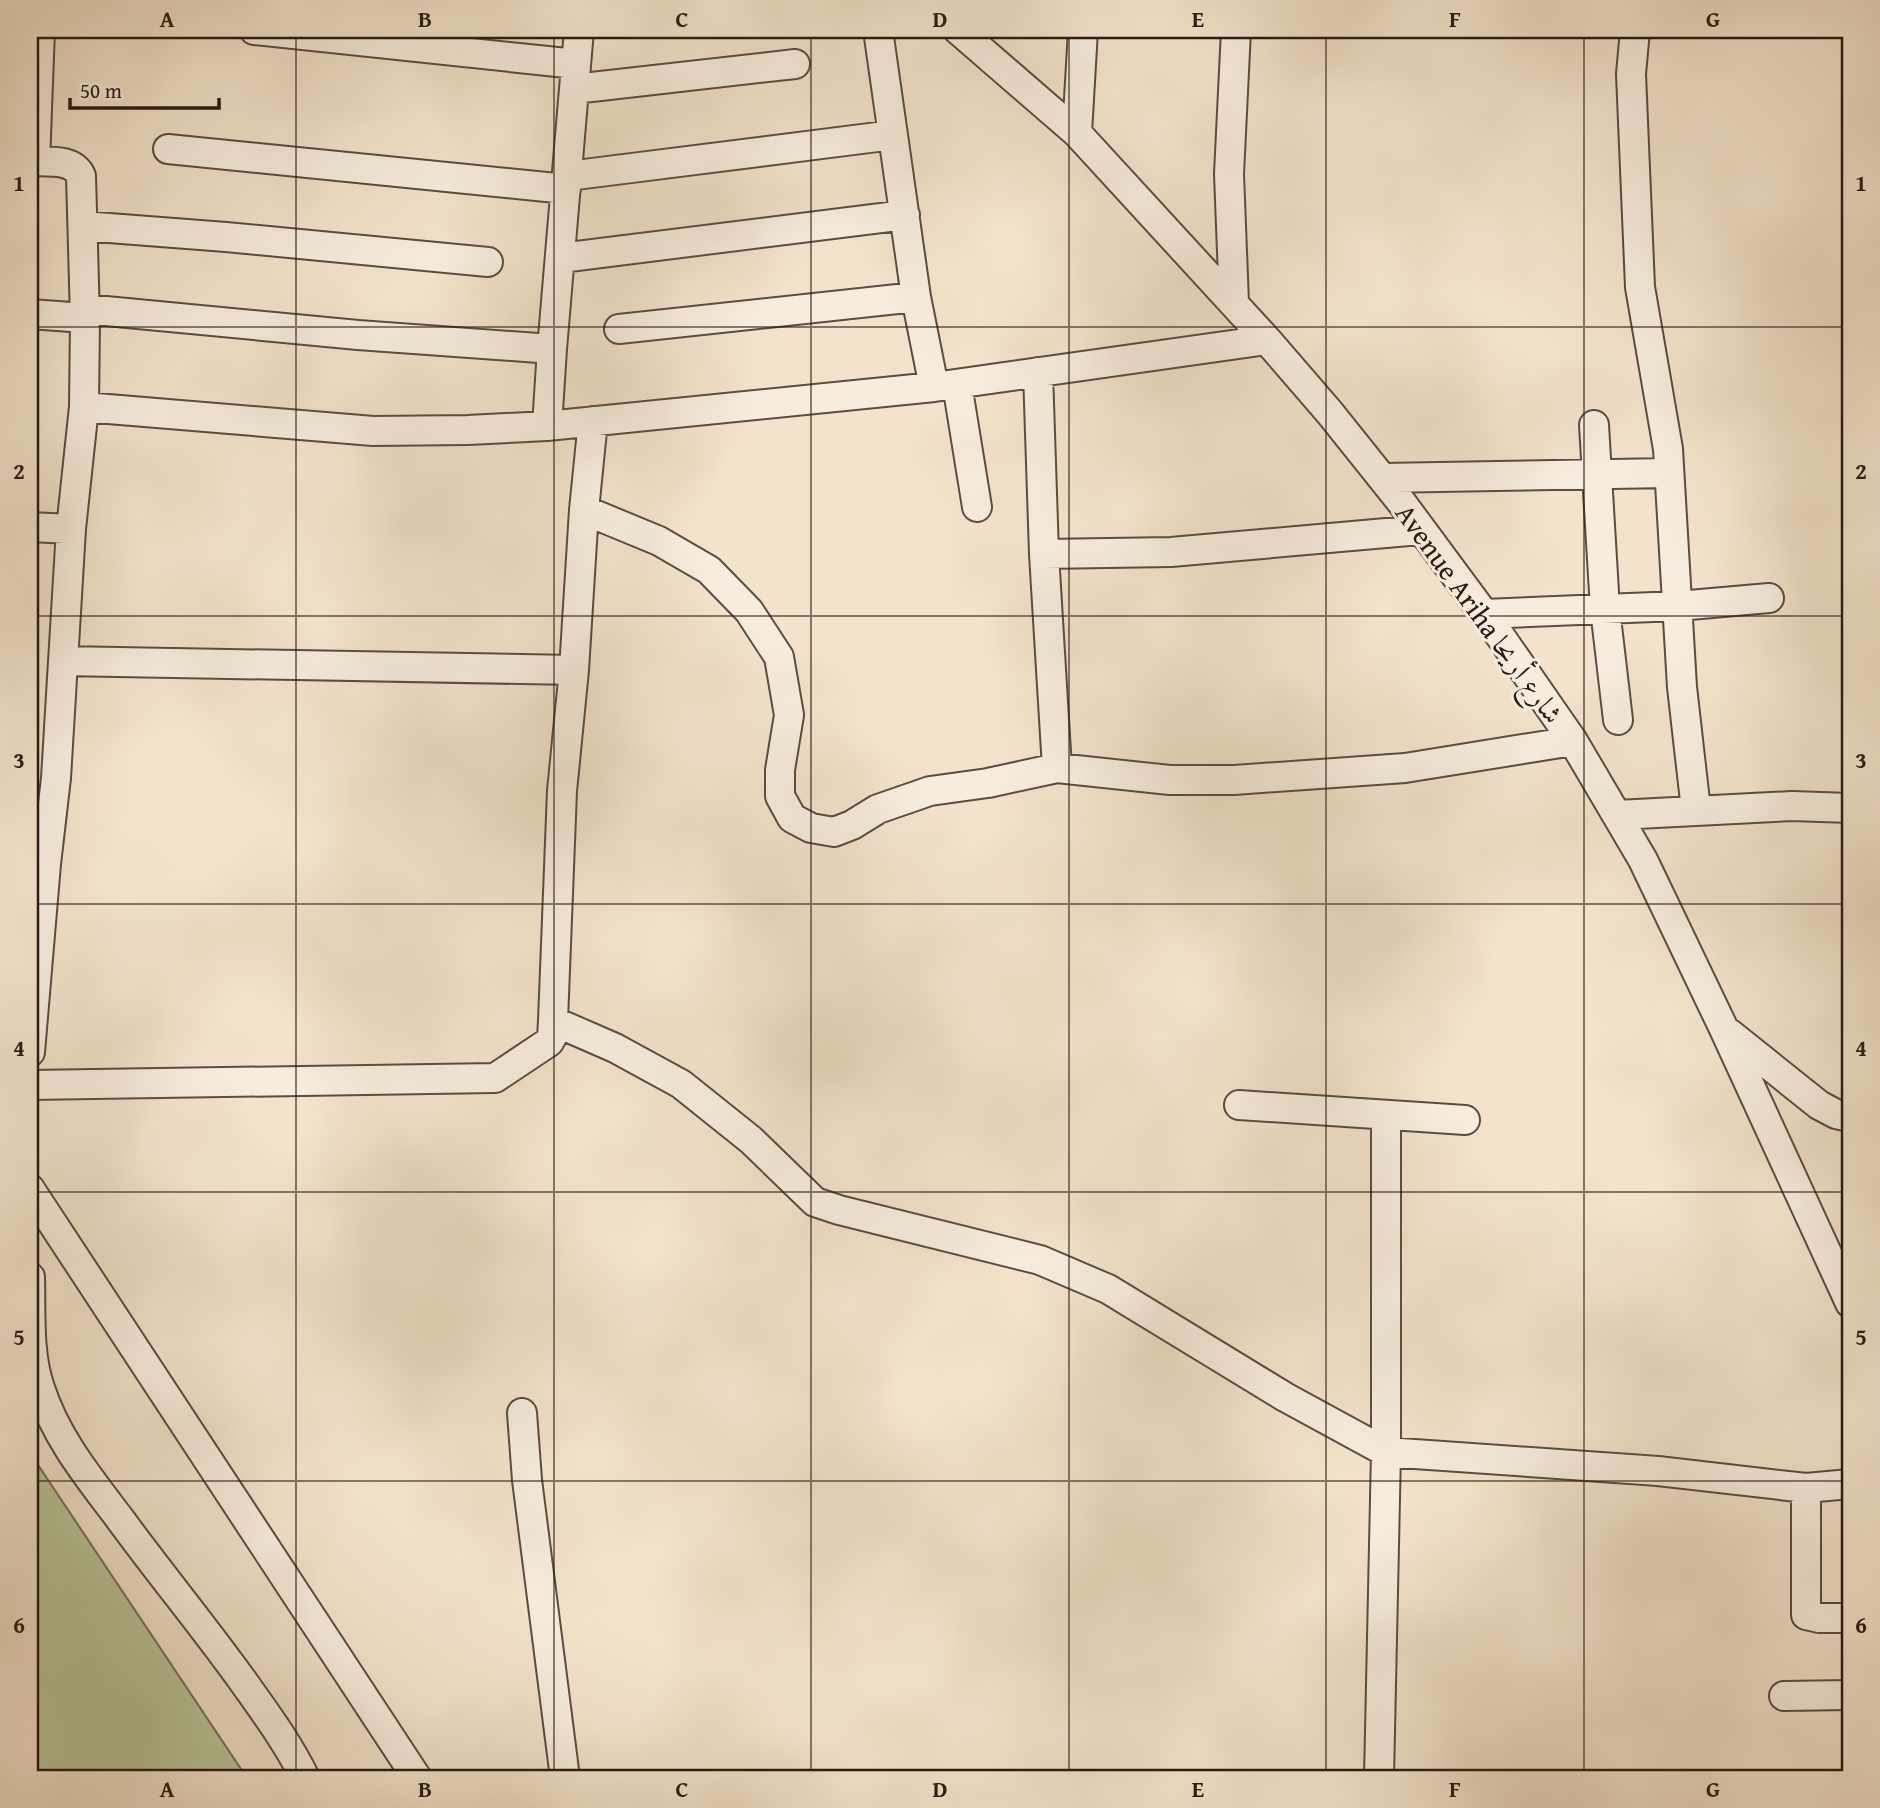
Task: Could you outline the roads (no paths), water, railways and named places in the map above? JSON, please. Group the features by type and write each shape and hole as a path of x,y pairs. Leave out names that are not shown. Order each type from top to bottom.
{"street":[{"path":"30,1052 56,778 71,529 84,407 85,314 79,170 72,164 32,161 40,30"},
{"path":"263,30 497,43 575,77 795,64"},
{"path":"547,426 579,30"},
{"path":"877,30 916,297 945,385 977,507"},
{"name":"Avenue Ariha شارع أريحا","path":"958,30 1077,132 1330,412 1484,614 1573,741 1668,908 1724,1029 1838,1247 1850,1303"},
{"path":"1077,132 1083,30"},
{"path":"1234,303 1229,174 1236,30"},
{"path":"1635,30 1631,74 1640,287 1668,449 1682,687 1696,810"},
{"path":"168,149 567,182 893,135"},
{"path":"561,258 905,215"},
{"path":"83,226 200,234 488,262"},
{"path":"619,329 916,297"},
{"path":"30,314 85,314 552,349"},
{"path":"84,407 364,430 547,426 945,385 1267,340"},
{"path":"1038,372 1044,554 1057,768"},
{"path":"30,1085 495,1078 549,1042 553,1021 562,791 593,421"},
{"path":"1594,425 1605,609 1618,720"},
{"path":"1381,478 1669,473"},
{"path":"584,510 659,541 709,570 749,611 779,657 789,715 780,770 779,796 792,818 811,828 834,832 852,825 878,809 930,791 988,783 1057,768 1170,780 1234,780 1405,768 1573,741"},
{"path":"30,527 71,529"},
{"path":"1044,554 1171,552 1420,530"},
{"path":"1484,614 1678,606 1769,598"},
{"path":"63,661 574,670"},
{"path":"1617,815 1810,805 1850,808"},
{"path":"553,1021 615,1048 681,1084 751,1140 815,1202 1040,1260 1108,1289 1285,1396 1386,1452 1658,1471 1806,1488 1850,1484"},
{"path":"1724,1029 1819,1105 1836,1114 1850,1117"},
{"path":"1239,1105 1465,1119"},
{"path":"1379,1778 1386,1452 1386,1116"},
{"path":"30,1189 417,1778"},
{"path":"30,1277 32,1335 39,1387 58,1430 93,1483 253,1696 284,1740 305,1778"},
{"path":"522,1413 527,1480 565,1778"},
{"path":"1806,1488 1805,1615 1850,1618"},
{"path":"1784,1696 1850,1695"}]}
